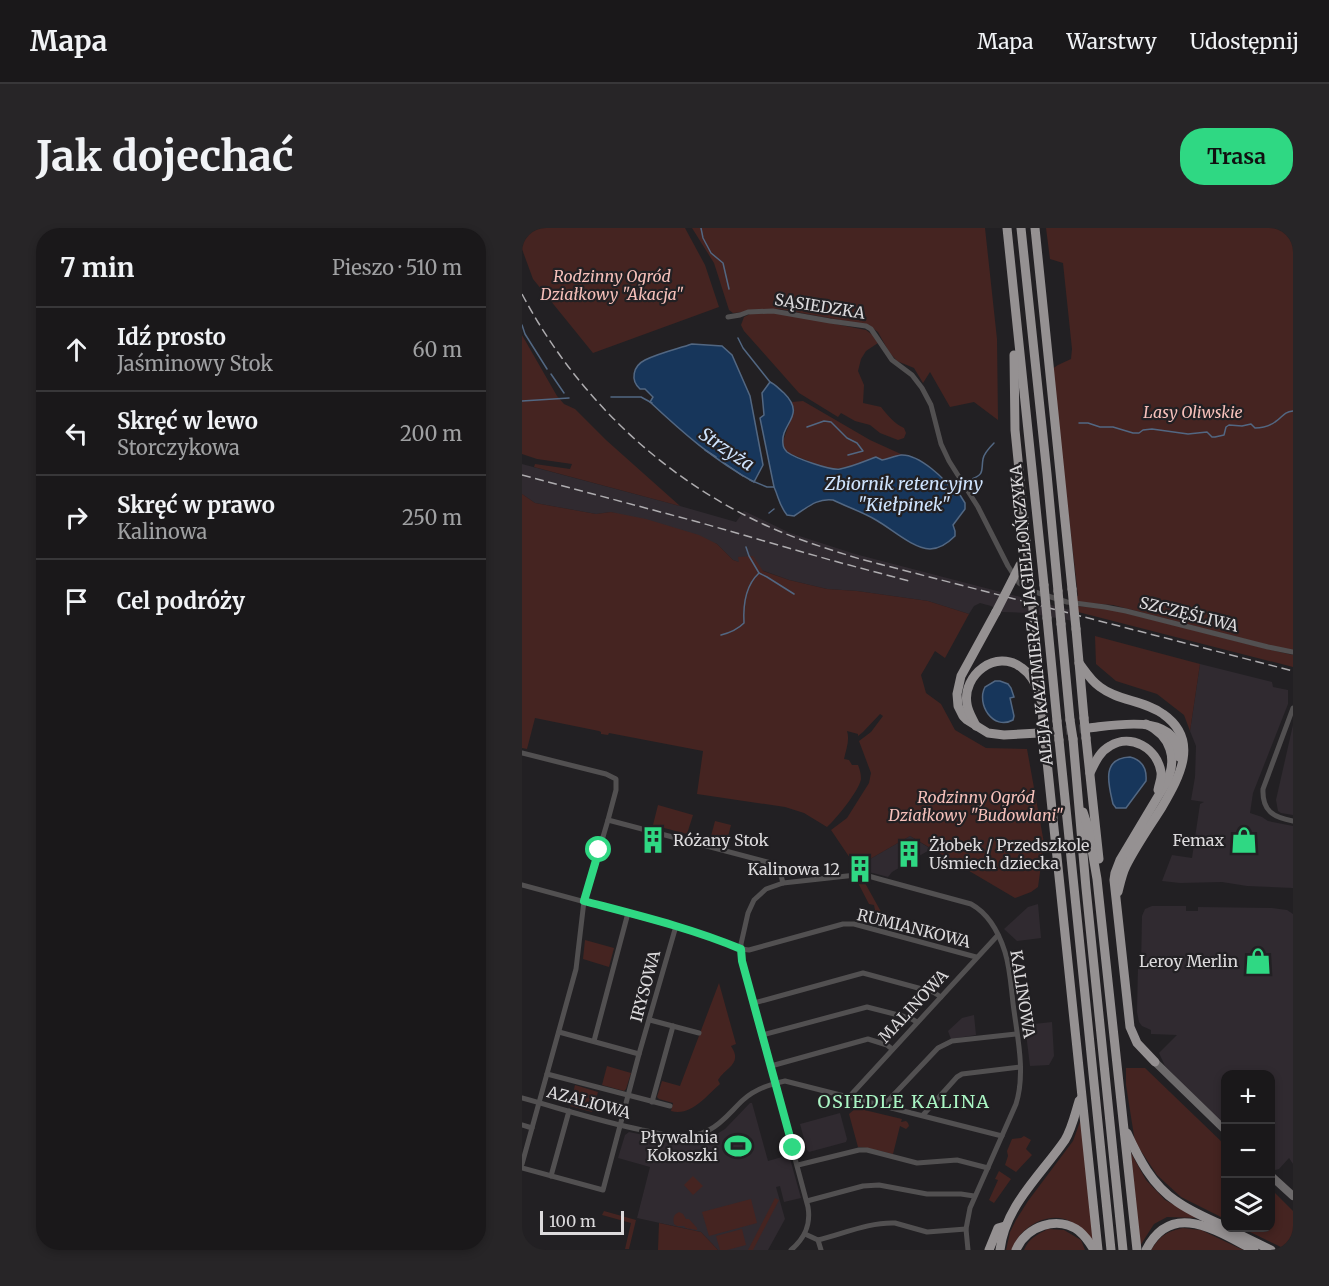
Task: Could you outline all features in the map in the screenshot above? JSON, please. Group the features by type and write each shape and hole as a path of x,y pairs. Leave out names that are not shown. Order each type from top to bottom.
{"highway":[{"name":"ALEJA KAZIMIERZA JAGIELLOŃCZYKA","path":"1007,228 1111,1250"},
{"name":"ALEJA KAZIMIERZA JAGIELLOŃCZYKA","path":"1022,228 1123,1250"},
{"path":"1035,228 1101,869 1097,879"},
{"path":"1014,300 1015,430 1096,1250"},
{"path":"1027,548 964,671 957,689 957,700 960,712 966,720 988,733 998,735 1039,733"},
{"path":"976,726 968,709 967,692 972,678 978,670 985,666 1003,661 1021,666 1032,678 1040,694"},
{"path":"1079,663 1094,682 1104,690 1149,706 1172,720 1184,745 1184,760 1178,777 1126,865 1116,898"},
{"path":"1089,728 1146,724 1162,729 1174,739 1179,752 1178,777"},
{"path":"1146,724 1163,736 1168,744 1172,764 1169,777 1116,868 1114,880 1130,1027 1137,1043 1155,1062"},
{"path":"1090,773 1099,756 1110,746 1124,742 1138,743 1150,751 1159,764 1161,773 1158,797"},
{"path":"1078,797 1088,827 1097,879 1137,1250"},
{"path":"1000,1250 1005,1226 1013,1210 1066,1138 1082,1097"},
{"path":"1124,1126 1137,1156 1160,1188 1182,1205 1221,1224"},
{"path":"1146,1250 1155,1235 1177,1223 1195,1223 1204,1226 1254,1250"},
{"path":"1016,1250 1023,1237 1030,1231 1037,1227 1060,1224 1074,1228 1096,1250"},
{"path":"989,1250 998,1228 1005,1226"},
{"path":"1236,1232 1271,1250"}],"street":[{"name":"SĄSIEDZKA","path":"728,317 748,312 773,311 866,326 871,329 892,360 912,375 922,388 931,405 941,444 949,461 978,507 1013,575 1025,587 1035,592 1078,604"},
{"name":"SZCZĘŚLIWA","path":"1078,604 1105,606 1293,652"},
{"path":"1293,708 1263,789 1263,797 1265,806 1271,813 1278,818 1293,821"},
{"path":"522,753 606,774 616,779 616,790 584,901 576,969 522,1166"},
{"path":"608,820 771,863 779,868 783,883"},
{"name":"KALINOWA","path":"805,1234 809,1217 807,1201 742,961 741,949 748,913 754,900 766,889 783,883 856,875 971,904 980,909 988,918 1005,952 1020,1067 1019,1096 970,1208 966,1229 968,1250"},
{"path":"522,885 676,926 717,938 741,949"},
{"path":"594,1041 628,913"},
{"name":"RUMIANKOWA","path":"741,949 748,950 843,924 854,924 976,957"},
{"name":"IRYSOWA","path":"522,1166 603,1190 676,926"},
{"name":"MALINOWA","path":"849,1097 998,935"},
{"path":"754,1003 863,973 933,992 940,997"},
{"path":"762,1035 867,1007 910,1018 916,1022"},
{"path":"650,1020 699,1033"},
{"path":"652,1102 673,1026"},
{"path":"560,1032 639,1054"},
{"path":"884,1105 944,1044 952,1041 1016,1034"},
{"path":"771,1066 868,1039 892,1049"},
{"path":"1155,1062 1221,1126"},
{"path":"924,1115 962,1074 1020,1067"},
{"path":"548,1074 670,1106"},
{"path":"776,1083 785,1081 1002,1136"},
{"name":"AZALIOWA","path":"522,1098 620,1126 673,1136 695,1135 709,1131 716,1126 752,1093 776,1083"},
{"path":"551,1176 569,1111"},
{"path":"522,1125 532,1128"},
{"path":"798,1165 867,1150 917,1163 957,1160 988,1168"},
{"path":"1273,1178 1293,1196"},
{"path":"807,1201 872,1185 927,1194 974,1196"},
{"path":"791,1250 805,1234 818,1240 884,1223 895,1223 927,1232 966,1229"},
{"path":"818,1240 821,1250"}],"shaded area":[{"path":"522,464 736,522 744,511 790,533 855,554 1078,612 1079,622 1028,613 1002,612 980,603 974,606 969,614 928,601 827,589 789,580 733,560 717,544 611,512 596,514 535,503 522,494"},
{"path":"1200,664 1272,682 1273,687 1288,690 1288,704 1253,793 1250,813 1268,821 1293,826 1293,888 1247,886 1222,882 1162,881 1172,855 1192,858 1200,804 1204,802 1191,800 1195,777 1196,746 1190,731"},
{"path":"1293,725 1293,815 1278,811 1276,800"},
{"path":"910,836 931,849 892,872 888,877 857,871 856,867"},
{"path":"1038,904 1041,938 1017,941 1004,929 1028,907"},
{"path":"1152,906 1186,906 1186,911 1198,911 1198,907 1272,908 1287,910 1293,914 1293,1164 1289,1158 1279,1169 1275,1170 1275,1070 1221,1070 1221,1123 1165,1066 1159,1053 1177,1035 1151,1034 1151,1030 1139,1022 1137,1012 1138,966 1141,966 1142,916 1145,909"},
{"path":"974,1015 976,1035 951,1039 948,1031 962,1018"},
{"path":"1052,1022 1054,1056 1049,1065 1030,1066 1025,1025"},
{"path":"752,1103 768,1161 789,1155 801,1198 784,1202 780,1186 776,1187 785,1219 768,1250 718,1250 701,1232 637,1218 650,1167 618,1158 625,1135 629,1132 653,1137 652,1143 657,1144 660,1139 676,1144 697,1143 725,1129"},
{"path":"840,1113 846,1142 809,1152 800,1124"}],"green space":[{"name":"Rodzinny Ogród Działkowy \"Akacja\"","path":"522,228 685,228 705,265 719,307 593,353 533,279 522,249"},
{"path":"692,228 985,228 997,339 998,420 974,402 950,407 930,372 923,383 914,368 897,361 878,332 868,325 779,309 733,313 729,310 714,263"},
{"name":"Lasy Oliwskie","path":"1046,228 1293,228 1293,650 1113,605 1077,602 1052,369 1071,359 1072,349 1063,263 1050,259"},
{"path":"752,313 779,313 866,330 874,336 878,343 866,351 858,371 864,385 863,403 881,407 891,419 904,428 906,433 904,438 898,440 880,433 870,425 855,421 841,413 838,417 799,393 744,331 741,325 744,317"},
{"path":"522,335 557,396 564,404 575,409 680,506 534,467 535,464 570,469 572,464 537,459 522,454"},
{"path":"803,401 870,440 903,455 882,461 876,457 852,466 834,469 788,453 783,441 794,411 792,402"},
{"name":"Rodzinny Ogród Działkowy \"Budowlani\"","path":"522,494 535,503 596,514 611,512 646,519 699,535 717,544 733,560 739,562 738,557 753,556 763,571 789,580 827,589 928,601 969,614 945,658 935,651 921,675 926,693 941,704 955,730 986,748 1027,749 1044,843 1038,887 1015,898 910,836 856,867 831,830 847,818 869,783 871,773 859,741 871,732 883,716 880,714 858,736 858,734 847,731 848,741 844,759 849,760 852,765 858,765 861,779 852,797 827,827 804,813 785,807 697,794 703,751 609,733 608,735 601,734 599,731 535,718 527,749 522,748"},
{"path":"1077,606 1122,612 1293,655 1293,667 1078,612"},
{"path":"1095,636 1200,664 1190,731 1184,715 1157,694 1116,681 1096,664"},
{"path":"658,805 693,815 687,834 653,825"},
{"path":"715,821 731,825 726,844 710,840"},
{"path":"857,881 866,881 865,883 890,928 878,925 874,905 869,904"},
{"path":"585,940 614,948 609,967 583,959"},
{"path":"719,983 736,1044 731,1046 734,1061 718,1080 720,1084 698,1104 685,1111 671,1111 673,1103 657,1097 662,1081 680,1086"},
{"path":"607,1066 631,1073 624,1091 602,1085"},
{"path":"1126,1068 1145,1068 1221,1141 1221,1217 1181,1197 1157,1175 1135,1142 1126,1085"},
{"path":"575,1085 598,1092 592,1112 570,1106"},
{"path":"856,1108 902,1119 901,1122 908,1123 909,1126 906,1129 900,1126 893,1154 858,1147 849,1114"},
{"path":"1081,1119 1094,1242 1073,1223 1053,1218 1039,1221 1026,1229 1012,1250 1006,1250 1010,1232 1016,1220 1073,1141"},
{"path":"1024,1136 1031,1140 1026,1149 1032,1155 1016,1172 1005,1165 1007,1151 1012,1139"},
{"path":"1131,1153 1146,1180 1165,1200 1199,1218 1167,1217 1154,1224 1140,1246"},
{"path":"999,1171 1011,1179 994,1203 989,1200 998,1180 995,1179"},
{"path":"693,1176 703,1186 693,1195 684,1185"},
{"path":"1275,1193 1293,1211 1293,1250 1287,1250 1250,1232 1275,1232"},
{"path":"775,1198 779,1200 753,1250 748,1250"},
{"path":"751,1199 757,1223 709,1236 702,1212"},
{"path":"604,1211 636,1220 629,1249 625,1249 631,1223 602,1215"},
{"path":"679,1212 689,1219 697,1230 674,1224 674,1217"},
{"path":"659,1223 701,1232 718,1250 658,1250"},
{"path":"1183,1228 1201,1230 1243,1250 1151,1250 1164,1235"},
{"path":"742,1229 746,1245 720,1250 716,1236"},
{"path":"1048,1229 1064,1230 1081,1240 1085,1250 1024,1250 1031,1240"}],"water":[{"path":"692,344 722,346 732,355 750,396 763,465 754,482 726,465 687,435 650,402 653,397 645,389 640,389 635,382 634,373 645,360"},
{"name":"Zbiornik retencyjny \"Kiełpinek\"","path":"770,382 784,393 793,408 793,414 783,437 783,446 787,452 813,464 835,469 849,467 876,457 882,460 901,455 924,463 945,481 955,494 960,495 965,503 965,509 953,525 955,536 940,547 923,548 909,542 871,517 833,500 817,502 794,516 787,515 774,487 760,418 764,415 762,393"},
{"path":"995,681 1008,684 1011,688 1014,697 1010,698 1013,720 999,722 988,714 985,708 983,694 985,687"},
{"path":"1130,757 1138,760 1143,766 1146,781 1126,808 1116,808 1110,789 1110,768 1114,762"}],"waterway":[{"path":"701,228 703,238 711,253 723,263 729,289"},
{"path":"522,325 525,334 547,369"},
{"path":"738,338 743,348 770,382"},
{"path":"551,374 564,393"},
{"name":"Strzyża","path":"611,397 641,397 652,403"},
{"name":"Strzyża","path":"522,401 569,398"},
{"name":"Strzyża","path":"1079,423 1113,427 1133,433 1152,429 1188,434 1207,432 1215,437 1224,435 1229,425 1251,424 1255,428 1263,427 1273,423 1287,412 1293,411"},
{"path":"807,427 824,421 831,422 847,438 857,443 863,451 848,455"},
{"name":"Strzyża","path":"972,479 981,473 984,455 994,443"},
{"name":"Strzyża","path":"705,450 716,457"},
{"name":"Strzyża","path":"720,460 743,476"},
{"name":"Strzyża","path":"750,480 767,487 774,487"},
{"path":"769,513 774,509"},
{"path":"746,547 759,573 794,594"},
{"path":"721,635 744,623 746,596 751,583 759,573"}],"tunnel":[{"path":"1039,733 1089,728"}],"railway":[{"path":"522,294 544,332 597,402 661,461 734,510 774,529 860,559 1293,671"},
{"path":"522,475 909,581"}],"place":[{"name":"Różany Stok","path":"653,840"},
{"name":"Femax","path":"1244,840"},
{"name":"Żłobek / Przedszkole Uśmiech dziecka","path":"909,854"},
{"name":"Kalinowa 12","path":"860,869"},
{"name":"Leroy Merlin","path":"1258,961"},
{"name":"Pływalnia Kokoszki","path":"738,1146"}],"district":[{"name":"OSIEDLE KALINA","path":"904,1101"}],"route":[{"path":"599,850 584,901 717,938 741,949 742,961 793,1148"}]}
